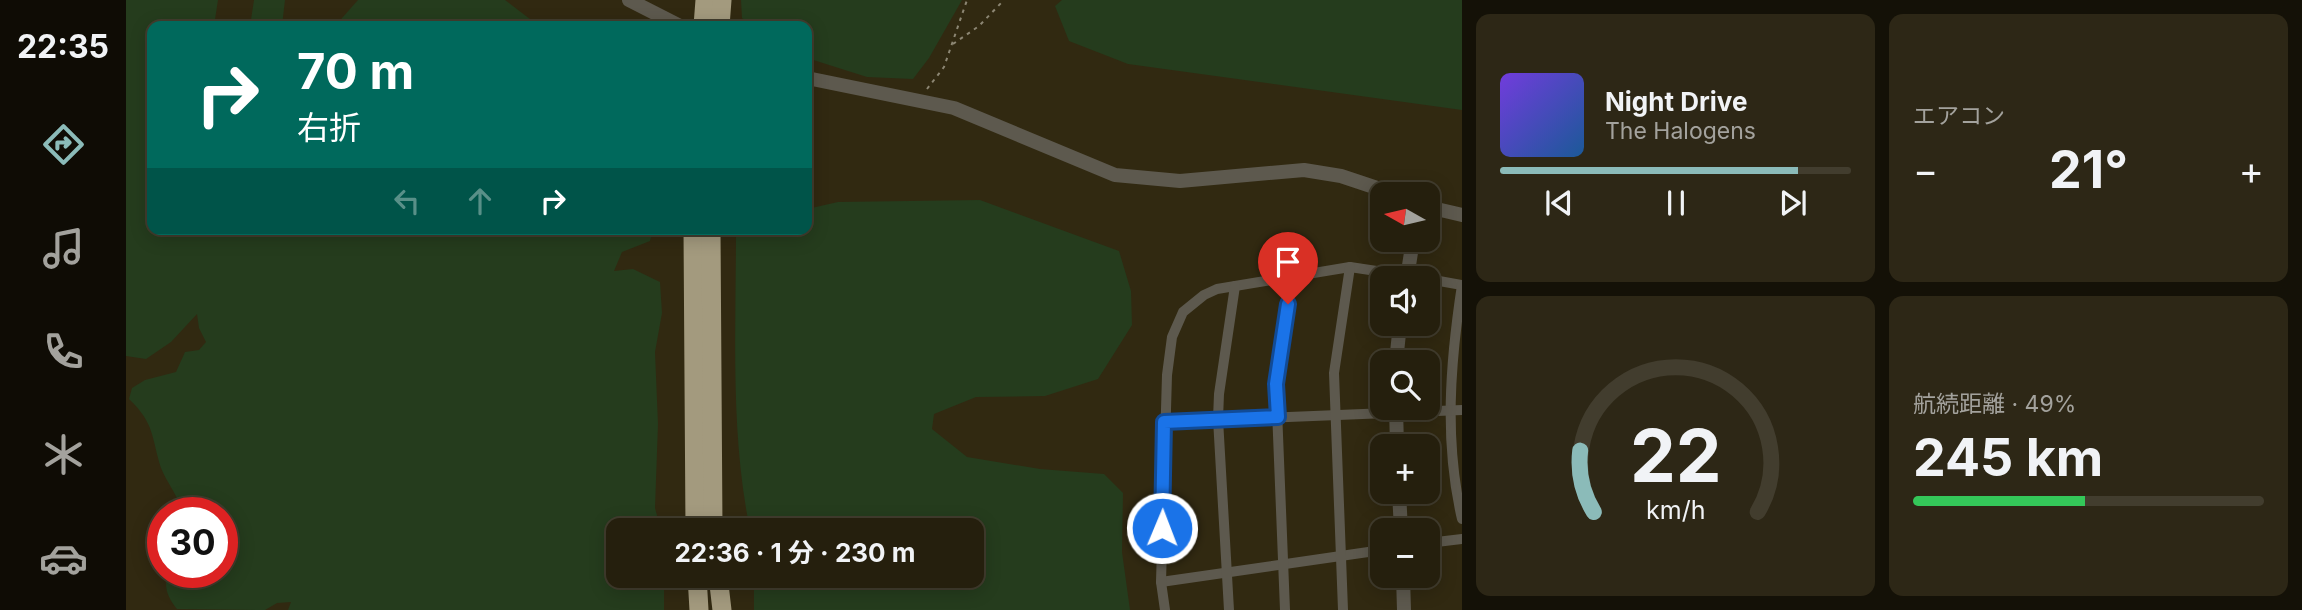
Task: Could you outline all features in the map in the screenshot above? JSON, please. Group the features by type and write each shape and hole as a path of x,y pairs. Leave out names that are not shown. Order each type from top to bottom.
{"highway":[{"path":"703,21 705,0"},
{"path":"720,21 722,0"},
{"path":"693,235 695,518"},
{"path":"711,235 713,518"},
{"path":"697,588 698,610"},
{"path":"718,588 719,610"}],"street":[{"path":"629,0 670,21"},
{"path":"812,79 924,100 987,121 1097,170 1115,175 1180,181 1304,170 1341,176 1370,186"},
{"path":"1440,210 1462,215"},
{"path":"1343,610 1334,373 1350,267"},
{"path":"1165,610 1161,582 1164,422 1167,375 1177,323 1183,312 1204,295 1235,286 1350,267 1370,271"},
{"path":"1285,610 1276,384 1292,276"},
{"path":"1440,281 1462,285 1451,356 1450,410 1454,484 1462,519"},
{"path":"1229,610 1218,419 1219,394 1235,286"},
{"path":"1440,410 1462,410"},
{"path":"1164,422 1370,412"},
{"path":"1440,541 1462,538"},
{"path":"1161,582 1370,552"},
{"path":"1403,588 1404,610"}],"path":[{"path":"924,100 928,86 944,67 967,0"},
{"path":"953,44 979,26 1004,0"}],"green space":[{"path":"126,0 218,0 215,21 147,21 147,235 652,235 650,241 622,252 614,271 633,269 660,282 662,313 655,352 658,424 655,508 658,518 606,518 606,588 664,588 664,610 288,610 291,602 277,603 265,610 177,609 167,588 238,588 238,497 177,497 161,468 148,423 129,399 132,388 145,380 176,372 185,352 199,350 206,342 199,328 197,314 171,342 146,359 126,356"},
{"path":"254,0 285,0 283,21 251,21"},
{"path":"358,0 505,0 532,21 339,21"},
{"path":"741,0 962,0 929,58 913,79 867,77 812,60 812,21 745,21 742,18"},
{"path":"1062,0 1462,0 1462,110 1128,64 1069,41 1055,6"},
{"path":"980,200 1119,251 1131,291 1132,325 1098,379 1045,396 976,397 934,414 932,429 967,457 1040,469 1104,474 1123,493 1122,552 1130,610 754,610 754,588 984,588 984,518 748,518 739,456 737,419 736,235 812,235 812,208 838,202"}],"route":[{"path":"1162,528 1164,422 1278,417 1276,384 1288,304"}]}
